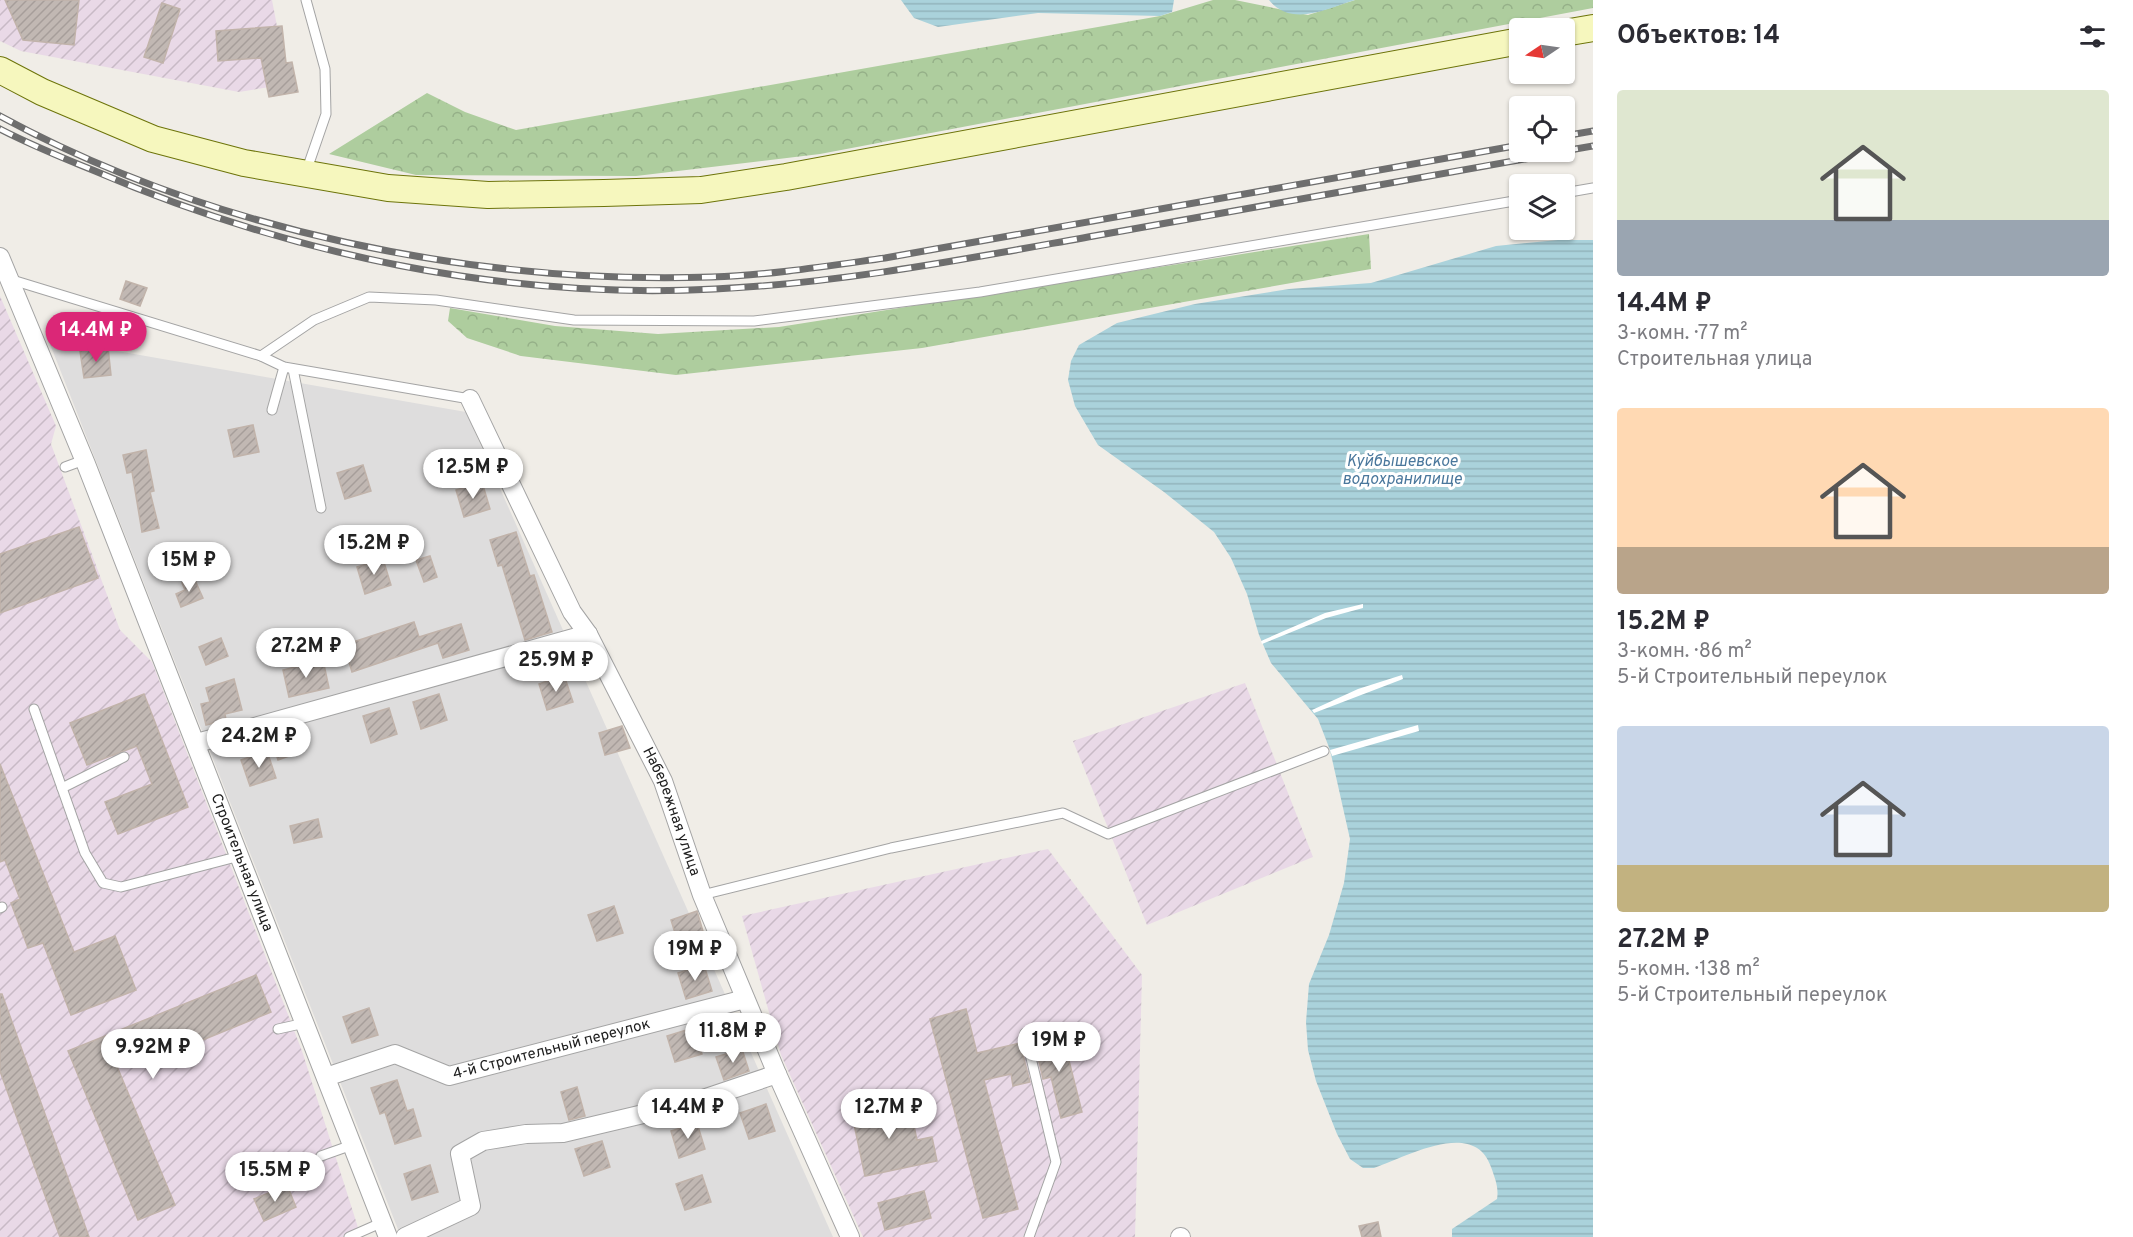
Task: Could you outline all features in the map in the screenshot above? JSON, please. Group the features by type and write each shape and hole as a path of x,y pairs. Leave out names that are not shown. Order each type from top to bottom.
{"main road":[{"path":"1575,31 1593,28"},
{"path":"0,70 42,92 153,139 244,163 388,189 488,195 701,190 786,177 1509,44"}],"street":[{"name":"Строительная улица","path":"0,257 197,743 386,1230"},
{"name":"Набережная улица","path":"470,399 572,612 588,634 663,781 702,896 777,1074 850,1237"},
{"path":"197,743 588,634"},
{"name":"4-й Строительный переулок","path":"326,1077 396,1054 449,1076 745,999"},
{"path":"405,1237 471,1206 460,1154 483,1141 526,1134 563,1133 694,1102 777,1074"}],"lane":[{"path":"305,174 326,114 325,69 306,0"},
{"path":"1575,190 1593,188"},
{"path":"261,356 314,320 369,297 436,300 574,320 754,321 980,292 1509,202"},
{"path":"9,279 261,356 288,368 470,399"},
{"path":"272,410 288,368"},
{"path":"288,368 321,508"},
{"path":"66,467 84,460"},
{"path":"34,709 85,853 103,883 121,887 240,856"},
{"path":"702,896 891,848 1064,813 1108,834 1324,751"},
{"path":"62,788 124,757"},
{"path":"278,1029 305,1023"},
{"path":"1024,1033 1056,1162 1029,1237"},
{"path":"321,1156 352,1145"},
{"path":"349,1237 386,1230"}],"shaded area":[{"path":"0,0 272,0 288,84 239,92 21,51 0,41"},
{"path":"0,296 56,426 51,444 120,630 152,662 302,1051 361,1237 0,1237"},
{"path":"48,339 466,412 833,1237 401,1237"},
{"path":"1245,683 1313,857 1147,925 1073,741"},
{"path":"1048,849 1142,975 1135,1237 863,1237 781,1055 742,916"}],"green space":[{"path":"1213,0 1235,0 1308,15 1355,0 1593,0 1593,8 1540,18 1509,18 1509,24 820,154 636,176 416,175 329,154 427,93 465,112 516,130 1160,16"},
{"path":"1369,234 1371,269 922,348 676,375 521,356 467,338 448,321 450,308 555,326 658,334 779,327"}],"water":[{"path":"901,0 1174,0 1172,12 1160,16 1038,13 938,27 914,18"},
{"path":"1269,0 1355,0 1310,14 1299,14 1288,13"},
{"name":"Куйбышевское водохранилище","path":"1558,240 1593,240 1593,1237 1452,1237 1452,1229 1497,1199 1491,1167 1482,1153 1470,1145 1455,1143 1438,1145 1374,1168 1363,1168 1350,1159 1337,1134 1316,1081 1308,1050 1306,1022 1309,984 1329,935 1344,883 1350,839 1330,750 1318,719 1271,663 1259,635 1247,594 1231,558 1214,532 1164,492 1098,445 1075,406 1068,380 1071,361 1079,345 1117,323 1195,304 1289,289 1371,283 1496,246"}],"pier":[{"path":"1363,604 1363,608 1326,618 1262,644 1261,641 1325,613"},
{"path":"1402,675 1403,679 1314,713 1312,710 1358,689"},
{"path":"1418,725 1419,731 1332,756 1330,750"}],"building":[{"path":"5,0 79,0 74,45 23,40"},
{"path":"162,3 180,9 163,63 144,57"},
{"path":"282,26 286,63 292,62 298,92 269,97 261,58 218,61 216,31"},
{"path":"126,281 147,288 140,306 120,299"},
{"path":"108,347 111,375 84,378 80,351"},
{"path":"253,425 259,452 234,457 228,430"},
{"path":"146,450 154,491 150,492 159,528 142,532 132,472 127,473 123,455"},
{"path":"363,465 371,491 345,499 337,473"},
{"path":"482,482 490,509 464,517 456,490"},
{"path":"79,527 98,578 0,613 0,554"},
{"path":"516,532 530,576 534,575 552,632 525,640 502,565 498,566 490,540"},
{"path":"430,556 437,577 424,582 416,560"},
{"path":"383,559 391,585 365,594 357,567"},
{"path":"194,578 203,598 181,607 176,594 185,590 182,583"},
{"path":"414,622 419,637 461,624 469,650 443,658 438,643 352,672 344,645"},
{"path":"221,638 228,656 206,665 199,647"},
{"path":"323,660 329,688 289,697 283,670"},
{"path":"564,675 573,702 547,710 539,684"},
{"path":"234,679 242,710 225,714 226,720 206,725 201,704 210,702 206,688"},
{"path":"144,694 188,807 118,834 105,802 152,784 137,746 87,765 70,723"},
{"path":"439,694 447,720 421,729 413,702"},
{"path":"389,708 397,734 371,743 363,716"},
{"path":"622,726 630,748 605,755 599,733"},
{"path":"296,727 303,751 278,760 270,734"},
{"path":"267,751 276,778 250,786 241,760"},
{"path":"0,764 74,952 115,936 136,990 71,1015 43,943 28,948 11,903 20,899 5,860 0,862"},
{"path":"318,819 322,837 294,843 290,826"},
{"path":"614,906 623,933 597,941 588,915"},
{"path":"697,911 705,938 679,946 671,920"},
{"path":"704,965 712,991 686,999 678,973"},
{"path":"256,975 271,1012 166,1055 162,1045 116,1064 175,1205 138,1220 68,1051"},
{"path":"0,994 2,994 89,1237 60,1237 0,1071"},
{"path":"369,1008 378,1035 352,1043 343,1017"},
{"path":"966,1009 977,1053 1020,1043 1030,1082 1013,1086 1011,1074 984,1080 1018,1209 983,1218 930,1019"},
{"path":"693,1028 702,1054 675,1062 667,1036"},
{"path":"1062,1033 1082,1112 1061,1118 1051,1077 1043,1079 1034,1040"},
{"path":"742,1049 749,1071 724,1080 716,1057"},
{"path":"397,1080 407,1111 413,1109 421,1136 395,1144 385,1112 380,1114 371,1088"},
{"path":"577,1087 585,1116 569,1120 561,1092"},
{"path":"890,1101 893,1115 911,1112 917,1140 932,1137 937,1161 865,1176 851,1110"},
{"path":"766,1104 775,1131 749,1139 740,1113"},
{"path":"697,1123 705,1149 679,1158 671,1131"},
{"path":"602,1141 610,1167 584,1176 575,1149"},
{"path":"430,1165 438,1192 412,1200 404,1174"},
{"path":"702,1175 711,1202 685,1210 676,1184"},
{"path":"287,1185 296,1207 264,1221 254,1199"},
{"path":"924,1191 931,1218 885,1230 878,1203"},
{"path":"1378,1222 1381,1237 1362,1237 1359,1226"}],"railway":[{"path":"0,116 81,156 166,190 255,219 346,242 438,260 530,271 622,277 734,276 885,258 1509,147"},
{"path":"0,129 59,156 168,200 244,226 321,248 399,265 477,278 557,287 636,290 764,286 910,268 1509,162"},
{"path":"1575,134 1593,131"},
{"path":"1575,149 1593,146"}]}
